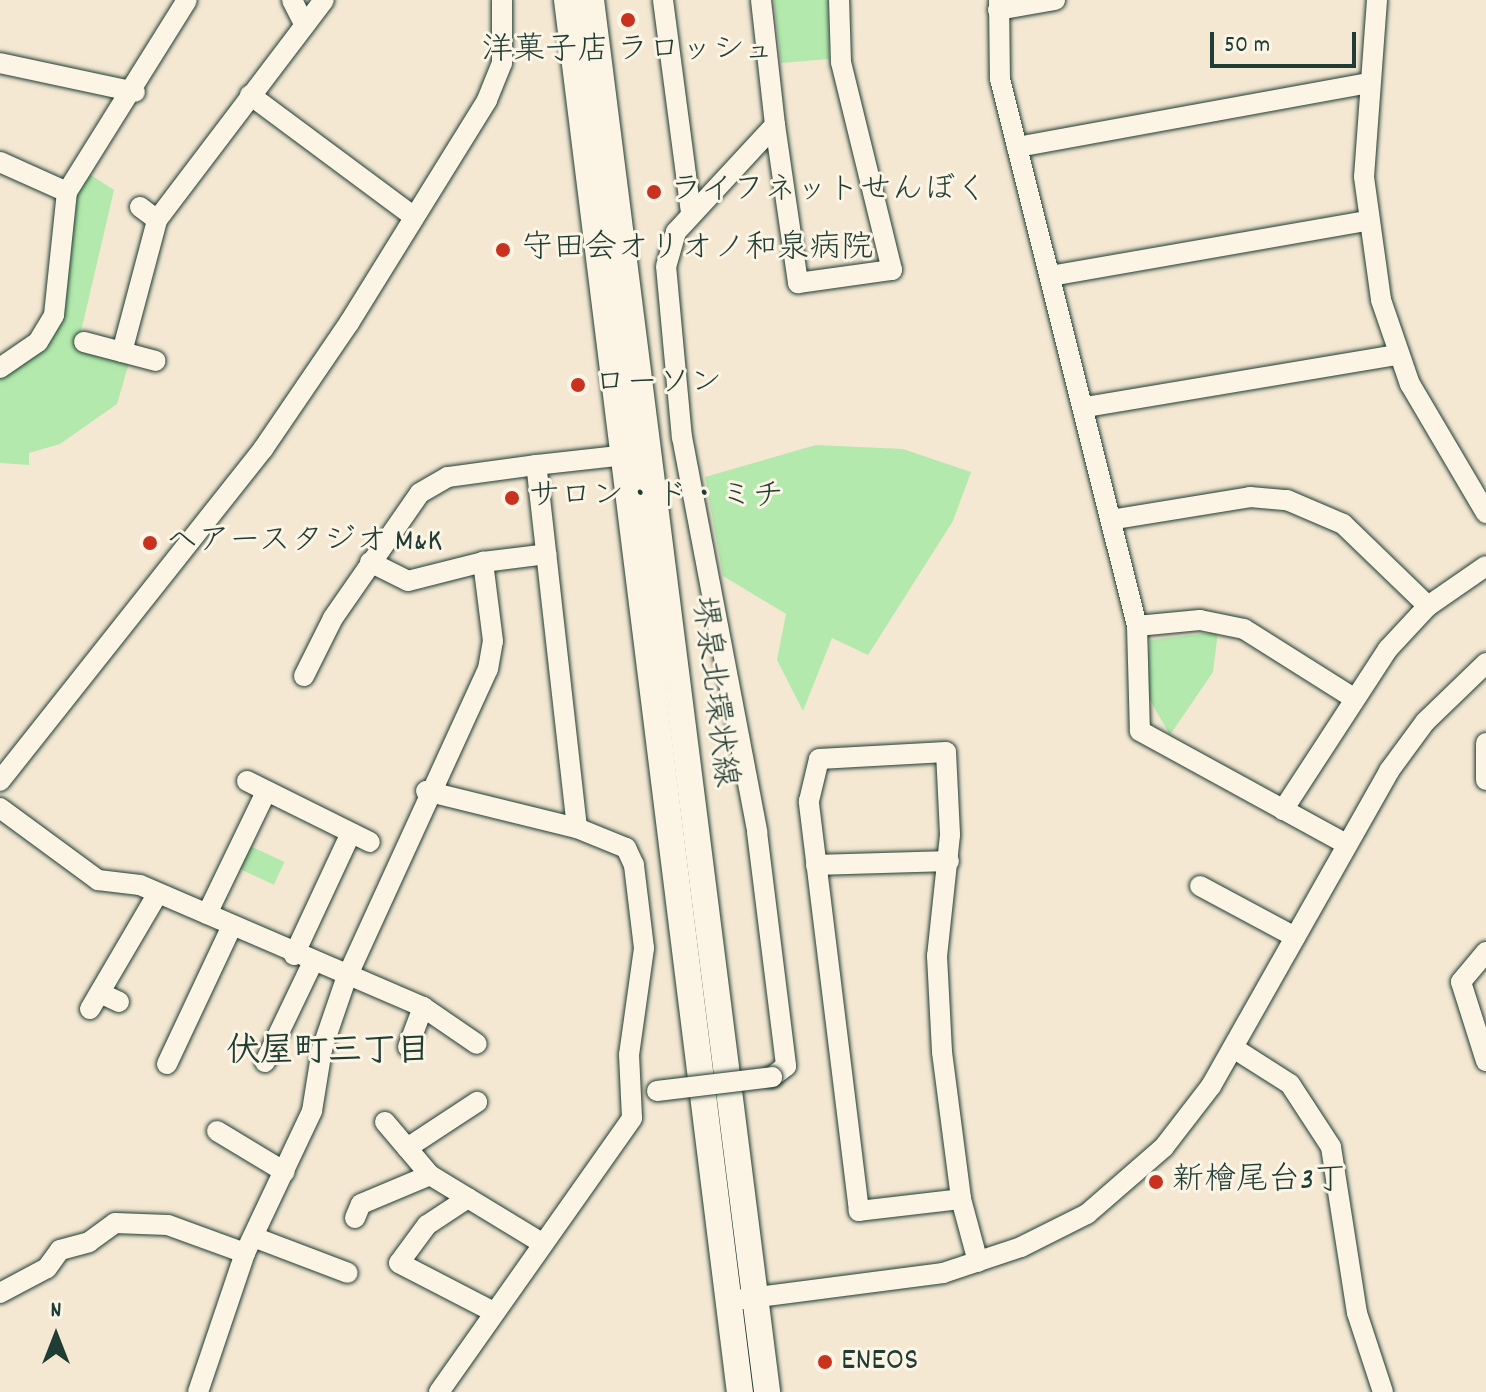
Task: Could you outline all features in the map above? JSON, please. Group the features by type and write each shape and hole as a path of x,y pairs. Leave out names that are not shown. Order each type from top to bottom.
{"main road":[{"name":"堺泉北環状線","path":"567,0 635,454 741,1299 740,1392"},
{"name":"堺泉北環状線","path":"591,0 635,454"},
{"name":"堺泉北環状線","path":"741,1299 767,1392"}],"street":[{"path":"0,368 38,342 54,315 67,192 135,92 187,0"},
{"path":"292,0 305,25"},
{"path":"122,352 157,220 324,0"},
{"path":"0,781 263,449 413,216 502,63 502,0"},
{"path":"663,0 691,213"},
{"path":"761,0 798,283 892,270 841,62 839,0"},
{"path":"1055,0 999,5 1000,79 1116,519 1137,626 1140,731 1346,844"},
{"path":"1377,0 1369,83 1366,221 1398,355 1486,513"},
{"path":"0,63 135,92"},
{"path":"1017,147 1369,83"},
{"path":"250,95 413,216"},
{"path":"633,1094 772,1077 786,1066 757,832 682,437 666,266 691,213 775,125"},
{"path":"1,164 67,192"},
{"path":"140,207 157,220"},
{"path":"1051,276 1366,221"},
{"path":"84,342 156,361"},
{"path":"1086,407 1398,355"},
{"path":"304,676 370,562 420,493 448,477 635,454"},
{"path":"536,465 577,828"},
{"path":"1116,519 1250,497 1287,500 1343,524 1428,606"},
{"path":"370,562 408,581 483,562 547,554"},
{"path":"198,1392 251,1246 312,1111 322,1049 346,979 426,791 493,654 483,562"},
{"path":"1283,810 1352,697 1428,606 1486,566"},
{"path":"1137,626 1200,620 1244,629 1352,697"},
{"path":"741,1299 899,1281 978,1262 1087,1214 1164,1147 1235,1049 1346,844 1425,722 1486,663"},
{"path":"1486,743 1486,780"},
{"path":"961,1199 859,1211 809,801 819,759 946,752 949,861 937,956 961,1199 978,1262"},
{"path":"247,781 265,794 370,842"},
{"path":"426,791 577,828 626,848 634,865 644,948 629,1055 633,1094 627,1134 490,1310 439,1392"},
{"path":"207,914 265,794"},
{"path":"0,808 98,880 158,893 346,979 423,1007 477,1044"},
{"path":"265,1062 350,835"},
{"path":"816,865 949,861"},
{"path":"1200,886 1295,937"},
{"path":"119,1002 95,1001 158,893"},
{"path":"167,1064 196,1025 232,926"},
{"path":"1486,952 1461,982 1486,1061"},
{"path":"408,1047 423,1007"},
{"path":"1235,1049 1290,1084 1331,1147 1357,1313 1383,1392"},
{"path":"407,1148 477,1102"},
{"path":"385,1122 430,1175 542,1243"},
{"path":"217,1131 285,1172"},
{"path":"355,1218 361,1204 430,1175"},
{"path":"468,1198 427,1225 399,1263 490,1310"},
{"path":"0,1293 47,1268 60,1250 89,1242 115,1223 168,1225 348,1273"}],"green space":[{"path":"774,0 828,0 829,59 781,63"},
{"path":"89,174 114,190 77,349 129,363 117,404 60,444 29,453 29,465 0,463 0,377 45,343 71,200"},
{"path":"816,445 903,449 971,472 953,521 868,655 832,638 803,711 777,660 786,614 723,576 705,477"},
{"path":"1218,632 1213,672 1170,735 1147,695 1150,640"},
{"path":"250,846 284,862 274,885 239,869"}],"place":[{"name":"洋菓子店 ラロッシュ","path":"628,20"},
{"name":"ライフネットせんぼく","path":"654,192"},
{"name":"守田会オリオノ和泉病院","path":"503,250"},
{"name":"ローソン","path":"578,385"},
{"name":"サロン・ド・ミチ","path":"512,498"},
{"name":"ヘアースタジオ M&K","path":"150,543"},
{"name":"新檜尾台3丁","path":"1156,1182"},
{"name":"ENEOS","path":"825,1362"}],"district":[{"name":"伏屋町三丁目","path":"328,1054"}]}
